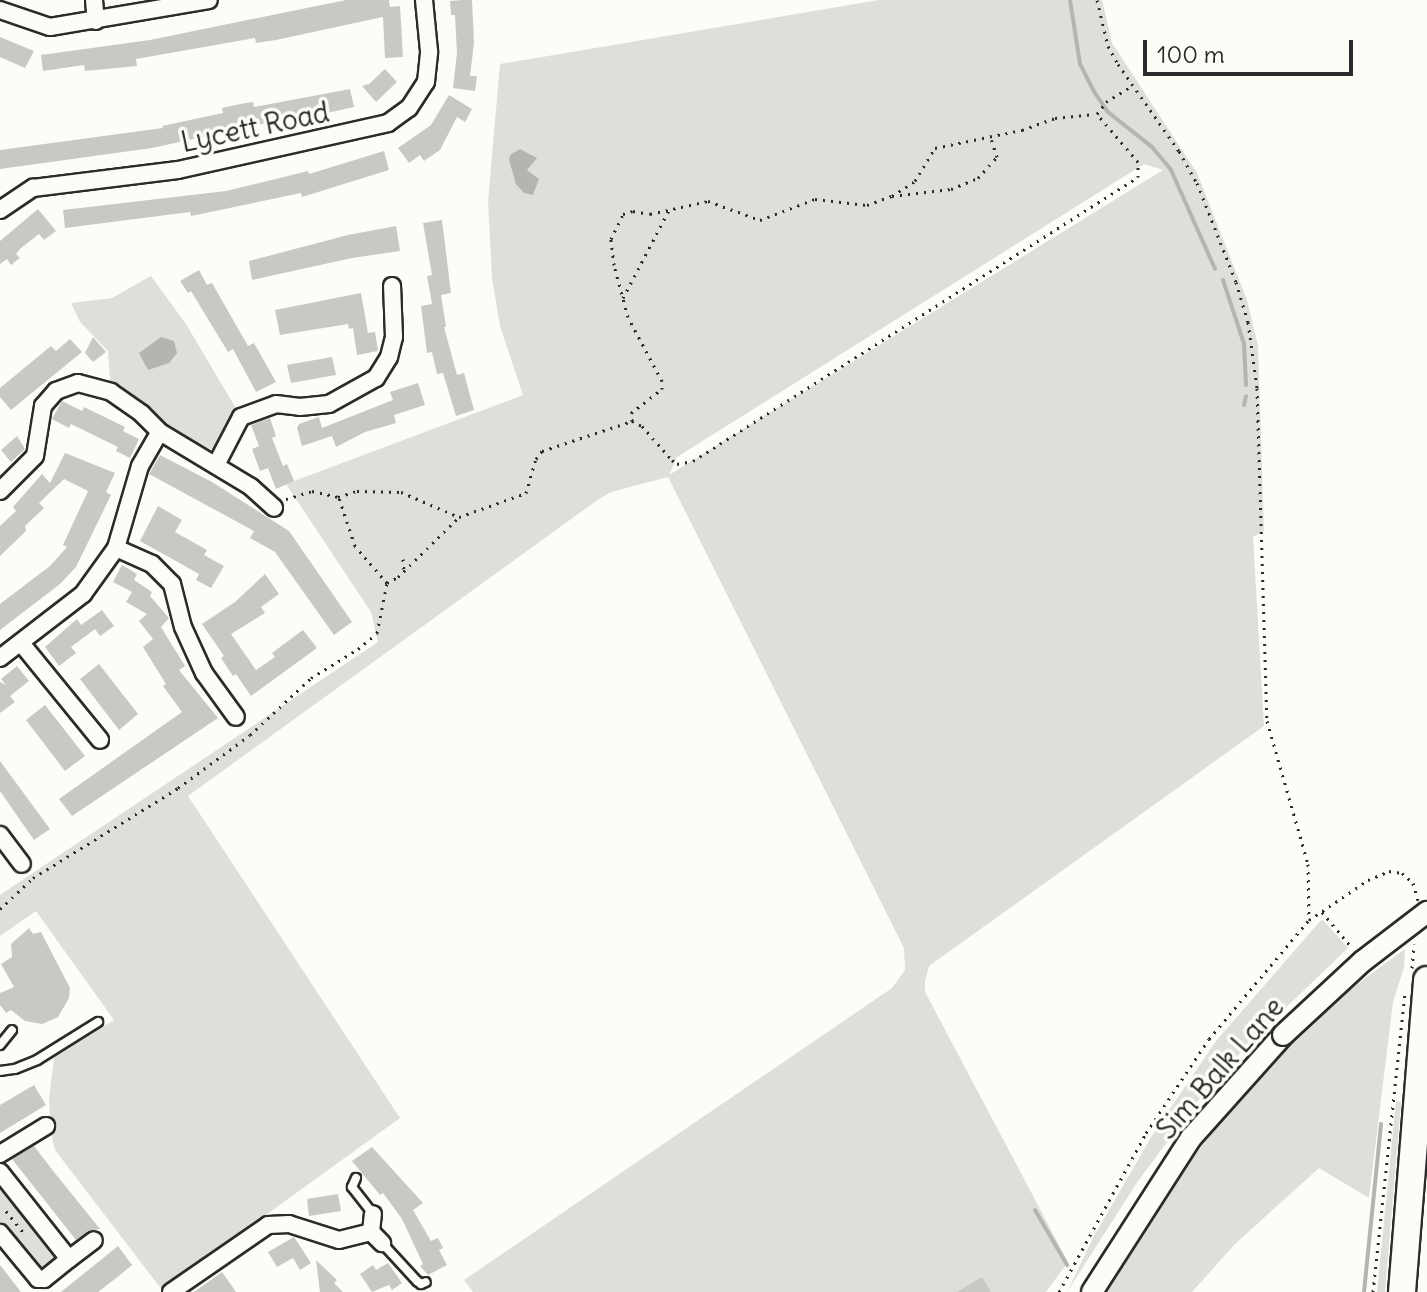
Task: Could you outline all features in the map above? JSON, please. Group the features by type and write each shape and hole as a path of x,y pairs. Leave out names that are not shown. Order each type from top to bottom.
{"highway":[{"path":"1402,1292 1416,977"}],"street":[{"path":"94,0 96,21"},
{"path":"0,10 50,27 209,0"},
{"name":"Lycett Road","path":"2,205 33,188 178,170 388,123 409,108 426,82 429,51 424,0"},
{"path":"216,465 241,417 276,404 300,407 329,404 376,378 389,357 394,337 392,286"},
{"path":"0,491 35,456 43,406 56,391 78,383 111,392 142,414 160,432 251,487 274,508"},
{"path":"0,658 83,594 116,548 140,466 160,432"},
{"path":"116,548 152,564 172,584 183,627 204,673 236,717"},
{"path":"21,643 100,740"},
{"path":"0,835 22,864"},
{"name":"Sim Balk Lane","path":"1092,1292 1191,1138 1283,1035 1363,961 1422,913"},
{"path":"0,1154 46,1126"},
{"path":"0,1172 69,1259"},
{"path":"171,1292 268,1225 289,1224 339,1240 376,1238 373,1214"},
{"path":"2,1231 38,1279 44,1279 94,1240"}],"lane":[{"path":"0,1071 37,1060 98,1022"},
{"path":"0,1045 12,1030"},
{"path":"356,1178 352,1187 373,1214"},
{"path":"376,1238 417,1281 421,1284 426,1282"}],"path":[{"path":"1097,0 1108,46 1197,183 1231,267 1248,322 1257,388 1267,721 1308,864 1309,920"},
{"path":"1097,114 1106,102 1132,86"},
{"path":"892,196 915,181 935,148 1022,130 1055,118 1097,114"},
{"path":"387,583 459,517 526,493 536,459 542,451 632,421 642,426 677,464 693,461 1138,177 1138,162 1097,114"},
{"path":"632,421 631,413 662,389 662,381 642,349 623,298 611,239 623,214 669,210 708,201 760,220 815,199 867,205 892,196 951,189 978,178 997,157 990,135"},
{"path":"623,298 669,210"},
{"path":"274,508 298,493 312,491 338,497 377,490 420,497 459,517"},
{"path":"403,559 404,570"},
{"path":"1059,1292 1146,1133 1209,1039 1309,920 1368,880 1389,871 1402,873 1413,883 1422,913"},
{"path":"1322,912 1354,949"},
{"path":"1373,1292 1397,1044 1416,977 1414,941"},
{"path":"6,1211 23,1232"},
{"path":"2,1231 15,1222"}],"shaded area":[{"path":"879,0 1102,0 1112,43 1197,173 1247,300 1258,346 1264,531 1253,537 1264,726 929,966 925,982 925,992 1068,1262 1046,1292 473,1292 464,1280 892,988 905,970 904,948 668,477 611,492 596,501 188,796 400,1118 162,1290 55,1150 49,1099 54,1058 114,1020 36,911 0,936 0,895 378,642 371,612 286,484 523,395 500,326 492,278 488,201 500,64","holes":["1144,164 1163,170 669,475 677,457"]},
{"path":"520,149 537,158 527,170 539,179 533,195 524,193 516,184 509,160 510,155"},
{"path":"151,276 186,324 241,417 222,453 160,432 111,392 108,351 80,322 71,303 112,298"},
{"path":"161,337 174,341 177,353 169,363 148,370 139,353"},
{"path":"1322,919 1348,948 1249,1043 1201,1097 1138,1181 1067,1292 1094,1236 1153,1134 1216,1041"},
{"path":"1405,949 1404,967 1393,1002 1369,1198 1319,1168 1235,1244 1192,1292 1103,1292 1151,1212 1238,1099 1330,1004"},
{"path":"1396,1101 1401,1102 1385,1292 1377,1292"},
{"path":"0,1178 57,1256 49,1269 35,1268 0,1224"}],"building":[{"path":"346,0 389,0 390,7 400,6 403,57 385,58 383,17 276,40 256,43 255,38 136,59 137,66 85,71 84,65 43,71 41,55 150,40"},
{"path":"472,0 474,43 470,76 477,76 475,91 453,88 457,53 455,15 451,15 450,1"},
{"path":"0,37 34,51 25,68 0,57"},
{"path":"385,69 397,82 376,102 362,86 369,84"},
{"path":"350,89 354,107 327,113 326,110 152,148 0,169 0,150 163,128 223,113 222,108 240,104 253,102 254,107"},
{"path":"449,95 472,109 465,122 457,117 440,150 424,161 420,155 409,163 398,148 431,125"},
{"path":"384,151 389,170 302,197 301,193 191,216 190,212 65,228 63,210 226,191 308,171 309,174"},
{"path":"38,209 56,231 44,240 39,234 21,248 16,254 20,258 11,265 7,259 0,264 0,241"},
{"path":"442,220 451,293 441,295 444,327 457,375 464,373 474,410 456,416 443,373 437,374 432,352 427,353 421,306 432,304 427,276 432,275 423,223"},
{"path":"396,226 400,251 252,280 249,261"},
{"path":"199,270 207,285 212,283 248,346 254,343 276,382 256,392 233,349 228,352 191,291 188,293 180,281"},
{"path":"361,293 368,333 375,332 378,351 357,355 353,328 349,329 348,324 280,335 275,310"},
{"path":"93,337 106,352 93,362 85,353"},
{"path":"70,339 82,352 11,410 0,397 0,388 51,346 56,351"},
{"path":"332,357 336,375 291,383 287,365"},
{"path":"418,383 425,405 394,415 396,423 365,432 336,447 332,436 302,446 297,428 299,424 319,417 322,428 393,400 390,392"},
{"path":"62,401 82,411 84,407 125,427 123,431 139,439 130,458 116,451 118,447 71,424 69,428 52,419"},
{"path":"270,418 276,436 272,438 283,466 287,464 294,481 276,489 268,468 260,471 252,449 259,446 251,425"},
{"path":"17,436 25,449 11,462 1,450"},
{"path":"65,453 115,473 106,492 111,495 76,567 60,584 0,630 0,604 50,566 67,547 63,545 88,491 64,479 39,503 44,508 25,526 26,531 0,556 0,526 16,511 13,507 42,474 50,483"},
{"path":"160,455 212,482 289,531 352,622 334,635 275,552 250,538 254,531 149,474"},
{"path":"158,506 182,520 175,532 207,550 204,555 224,566 211,588 196,580 199,574 140,541"},
{"path":"122,565 137,574 134,580 152,592 150,596 169,618 161,627 185,666 179,670 218,718 72,816 59,799 182,712 163,686 166,684 143,647 153,639 139,621 147,614 126,602 132,592 113,582"},
{"path":"265,574 279,594 261,607 265,613 231,634 256,670 275,657 272,653 303,630 317,648 251,696 236,674 233,676 221,658 224,656 202,624 235,602"},
{"path":"102,610 114,626 100,636 95,629 71,647 76,653 59,666 45,647 77,619 81,625"},
{"path":"99,664 138,714 119,730 80,679"},
{"path":"17,666 29,681 10,696 15,702 0,713 0,682 6,685 1,679"},
{"path":"45,705 85,756 65,771 26,720"},
{"path":"0,761 50,829 34,840 0,791"},
{"path":"29,928 33,934 41,932 70,988 69,998 58,1017 42,1024 25,1021 11,1010 6,1013 0,1005 0,993 14,987 1,964 12,957 11,944"},
{"path":"34,1085 46,1105 0,1133 0,1105"},
{"path":"34,1146 100,1229 88,1231 76,1240 12,1159"},
{"path":"372,1147 423,1203 413,1210 431,1241 438,1238 443,1248 439,1250 447,1265 428,1275 420,1266 423,1264 402,1219 383,1193 380,1195 352,1161"},
{"path":"338,1194 341,1211 309,1216 307,1199"},
{"path":"294,1237 311,1263 300,1270 293,1258 277,1267 268,1252"},
{"path":"118,1246 132,1265 120,1275 98,1292 61,1292"},
{"path":"316,1260 337,1280 334,1283 343,1292 320,1292"},
{"path":"388,1263 402,1283 392,1290 389,1285 372,1292 360,1274 373,1265 376,1270"},
{"path":"0,1265 21,1292 0,1292"},
{"path":"222,1272 236,1292 194,1292"},
{"path":"982,1277 991,1292 957,1292"}],"waterway":[{"path":"1070,0 1080,64 1095,93 1108,112 1152,147 1171,170 1215,269"},
{"path":"1223,280 1244,344 1246,385"},
{"path":"1244,405 1246,396"},
{"path":"1364,1292 1381,1124"},
{"path":"1035,1210 1067,1265"}]}
